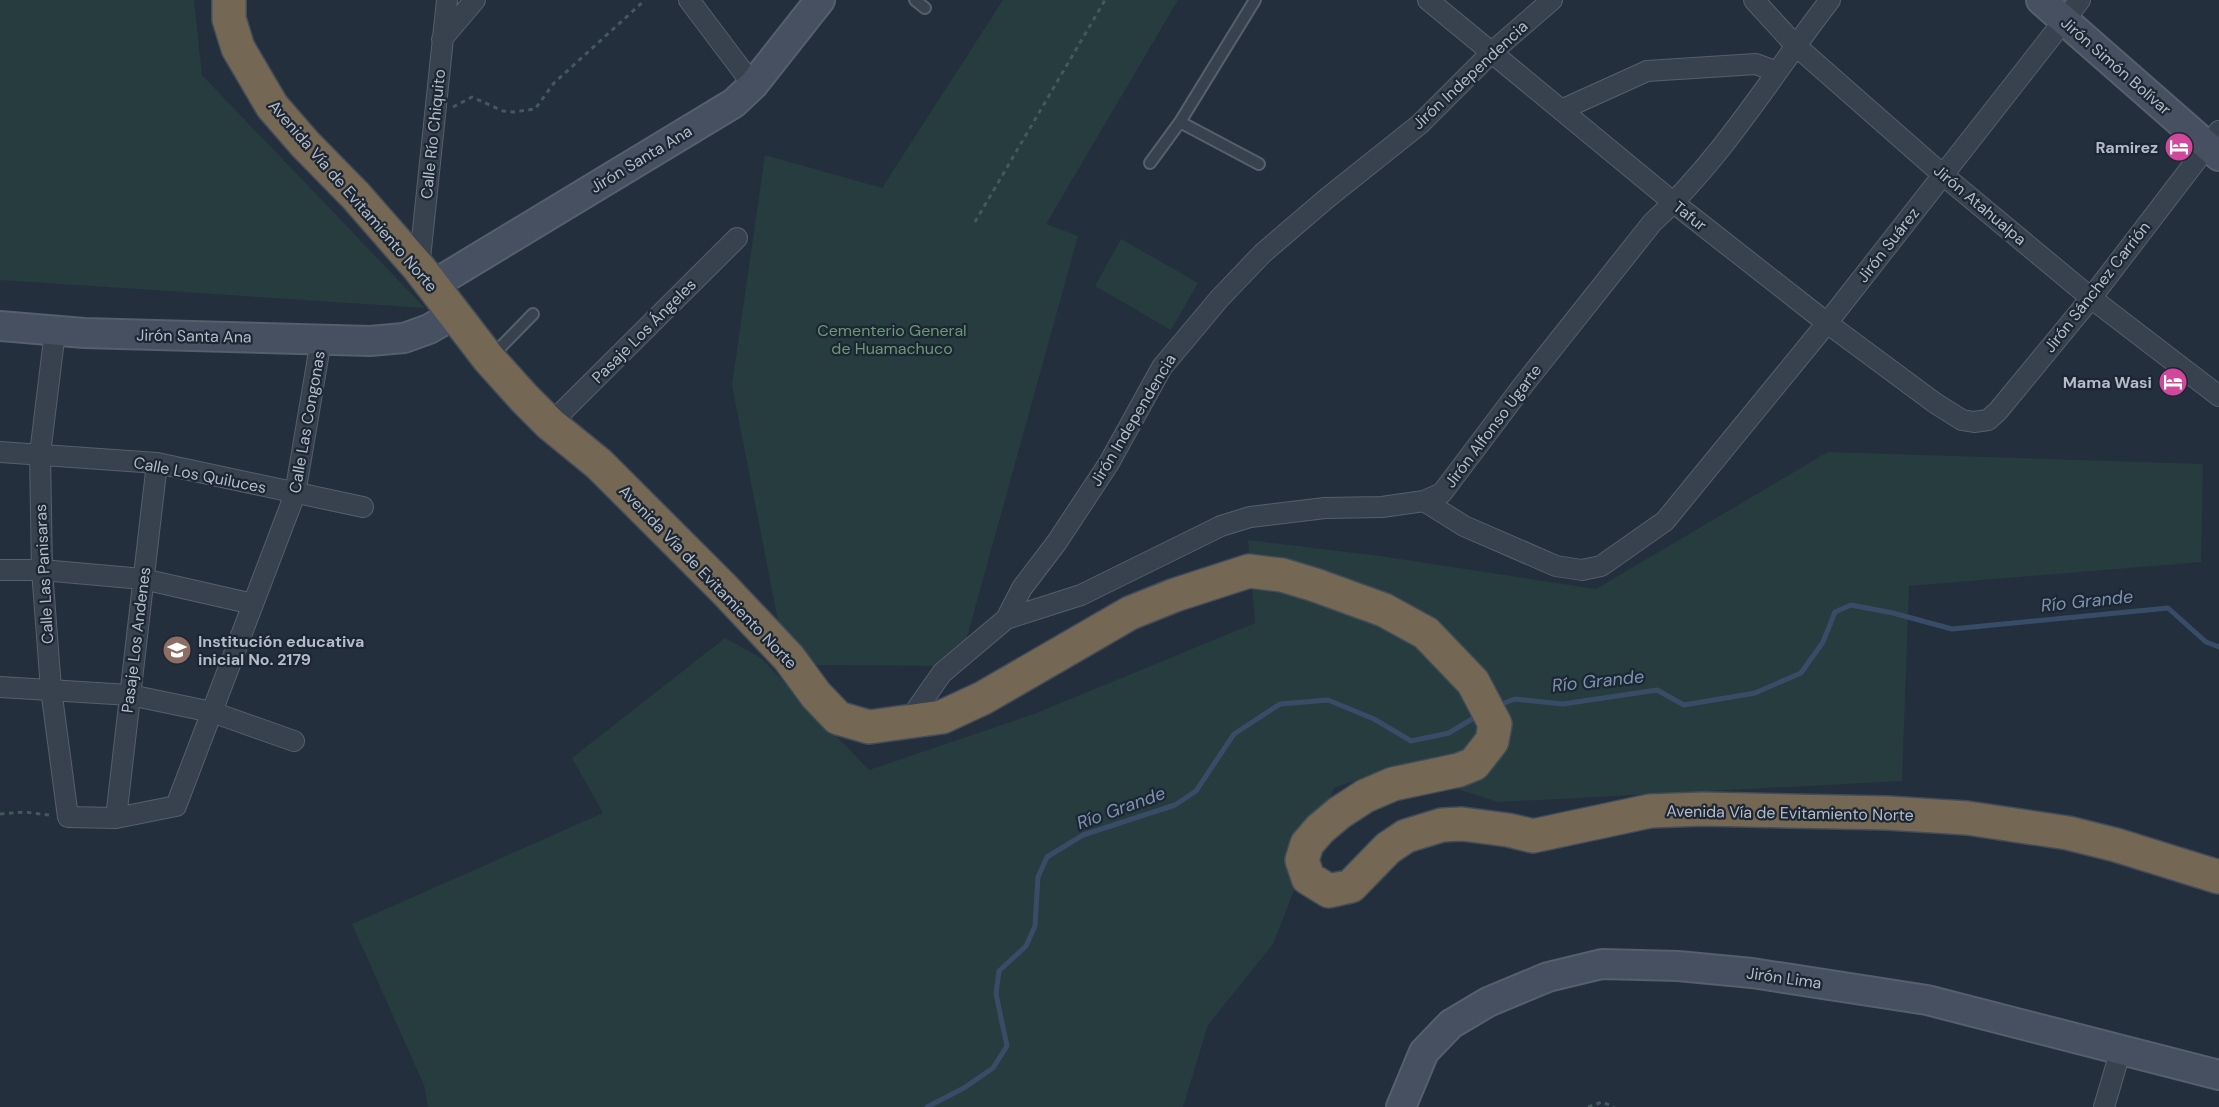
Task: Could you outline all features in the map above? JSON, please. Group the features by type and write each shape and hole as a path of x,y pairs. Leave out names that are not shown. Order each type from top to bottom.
{"highway":[{"name":"Avenida Vía de Evitamiento Norte","path":"229,0 228,19 237,48 272,106 305,144 356,196 426,276 489,359 550,424 599,464 708,573 789,658 816,695 838,718 869,727 942,717 983,698 1130,613 1175,595 1249,571 1282,575 1384,610 1426,633 1473,682 1495,724 1492,741 1474,764 1459,770 1393,784 1365,796 1320,829 1307,844 1302,860 1308,878 1329,891 1351,886 1388,849 1406,836 1442,825 1462,824 1533,836 1650,811 1703,809 1887,813 1967,818 2077,836 2116,845 2219,877"}],"street":[{"name":"Calle Río Chiquito","path":"426,276 434,120 447,0"},
{"path":"442,39 476,0"},
{"path":"689,0 753,85"},
{"name":"Jirón Santa Ana","path":"426,276 734,104 753,85 820,0"},
{"name":"Tafur","path":"1428,0 1674,203 1827,323 1935,403 1962,420"},
{"name":"Jirón Independencia","path":"907,723 942,673 1006,619 1022,588 1058,542 1109,463 1162,367 1196,324 1263,253 1420,124 1492,52 1552,0"},
{"name":"Jirón Atahualpa","path":"1754,0 1795,45 1943,175 2091,298 2219,396"},
{"name":"Jirón Alfonso Ugarte","path":"1006,619 1081,595 1221,526 1250,517 1325,508 1382,507 1424,501 1442,493 1528,379 1652,222 1674,203 1750,112 1795,45 1830,0"},
{"name":"Jirón Simón Bolívar","path":"2041,0 2072,10 2215,144"},
{"name":"Jirón Suárez","path":"1424,501 1464,526 1556,566 1582,570 1601,566 1665,521 1691,486 1827,323 2072,10"},
{"path":"1562,110 1647,71 1756,64 1777,72"},
{"name":"Jirón Sánchez Carrión","path":"1962,420 1974,422 1988,420 1998,411 2215,144"},
{"name":"Pasaje Los Ángeles","path":"550,424 737,238"},
{"name":"Jirón Santa Ana","path":"0,326 84,333 370,341 404,338 429,329 455,314"},
{"name":"Calle Las Panisaras","path":"55,331 40,454 42,570 51,689 69,818"},
{"name":"Calle Las Congonas","path":"69,818 116,818 176,806 295,494 321,340"},
{"name":"Calle Los Quiluces","path":"0,452 157,463 363,507"},
{"name":"Pasaje Los Andenes","path":"116,818 157,463"},
{"path":"0,570 42,570 143,579 253,604"},
{"path":"0,687 130,695 212,712 294,741"},
{"name":"Jirón Lima","path":"1401,1107 1424,1052 1451,1024 1488,1002 1548,977 1602,964 1678,966 1752,973 1927,1000 2219,1075"},
{"path":"2104,1107 2121,1049"}],"lane":[{"path":"915,0 925,8"},
{"path":"1150,163 1180,122 1255,0"},
{"path":"1180,122 1259,164"},
{"path":"489,359 533,314"}],"path":[{"path":"434,120 472,97 503,111 535,109 554,83 645,0"},
{"path":"975,222 1105,0"},
{"path":"0,814 24,812 69,818"},
{"path":"1588,1107 1602,1102 1614,1107"}],"green space":[{"path":"0,0 194,0 202,75 425,308 0,280"},
{"name":"Cementerio General de Huamachuco","path":"1003,0 1178,0 1046,224 1078,236 959,666 812,665 780,631 732,385 765,155 882,188"},
{"path":"1121,239 1198,283 1171,330 1095,286"},
{"path":"1828,452 2203,464 2201,562 1909,586 1902,781 1498,802 1392,768 1334,788 1273,944 1208,1025 1183,1107 428,1107 424,1085 352,924 603,813 572,758 725,638 761,658 869,770 1034,714 1255,623 1248,540 1380,556 1596,589"}],"waterway":[{"name":"Río Grande","path":"1496,706 1515,699 1563,704 1657,690 1684,705 1755,693 1801,673 1823,642 1835,612 1851,605 1893,613 1952,629 2168,608 2206,642 2219,647"},
{"name":"Río Grande","path":"927,1107 964,1088 993,1068 1007,1046 996,994 999,971 1026,946 1035,926 1038,877 1047,857 1083,835 1175,805 1196,791 1234,734 1280,704 1328,700 1374,719 1411,741 1449,733 1477,716"}],"place":[{"name":"Ramirez","path":"2179,147"},
{"name":"Mama Wasi","path":"2173,382"},
{"name":"Institución educativa inicial No. 2179","path":"177,650"}]}
